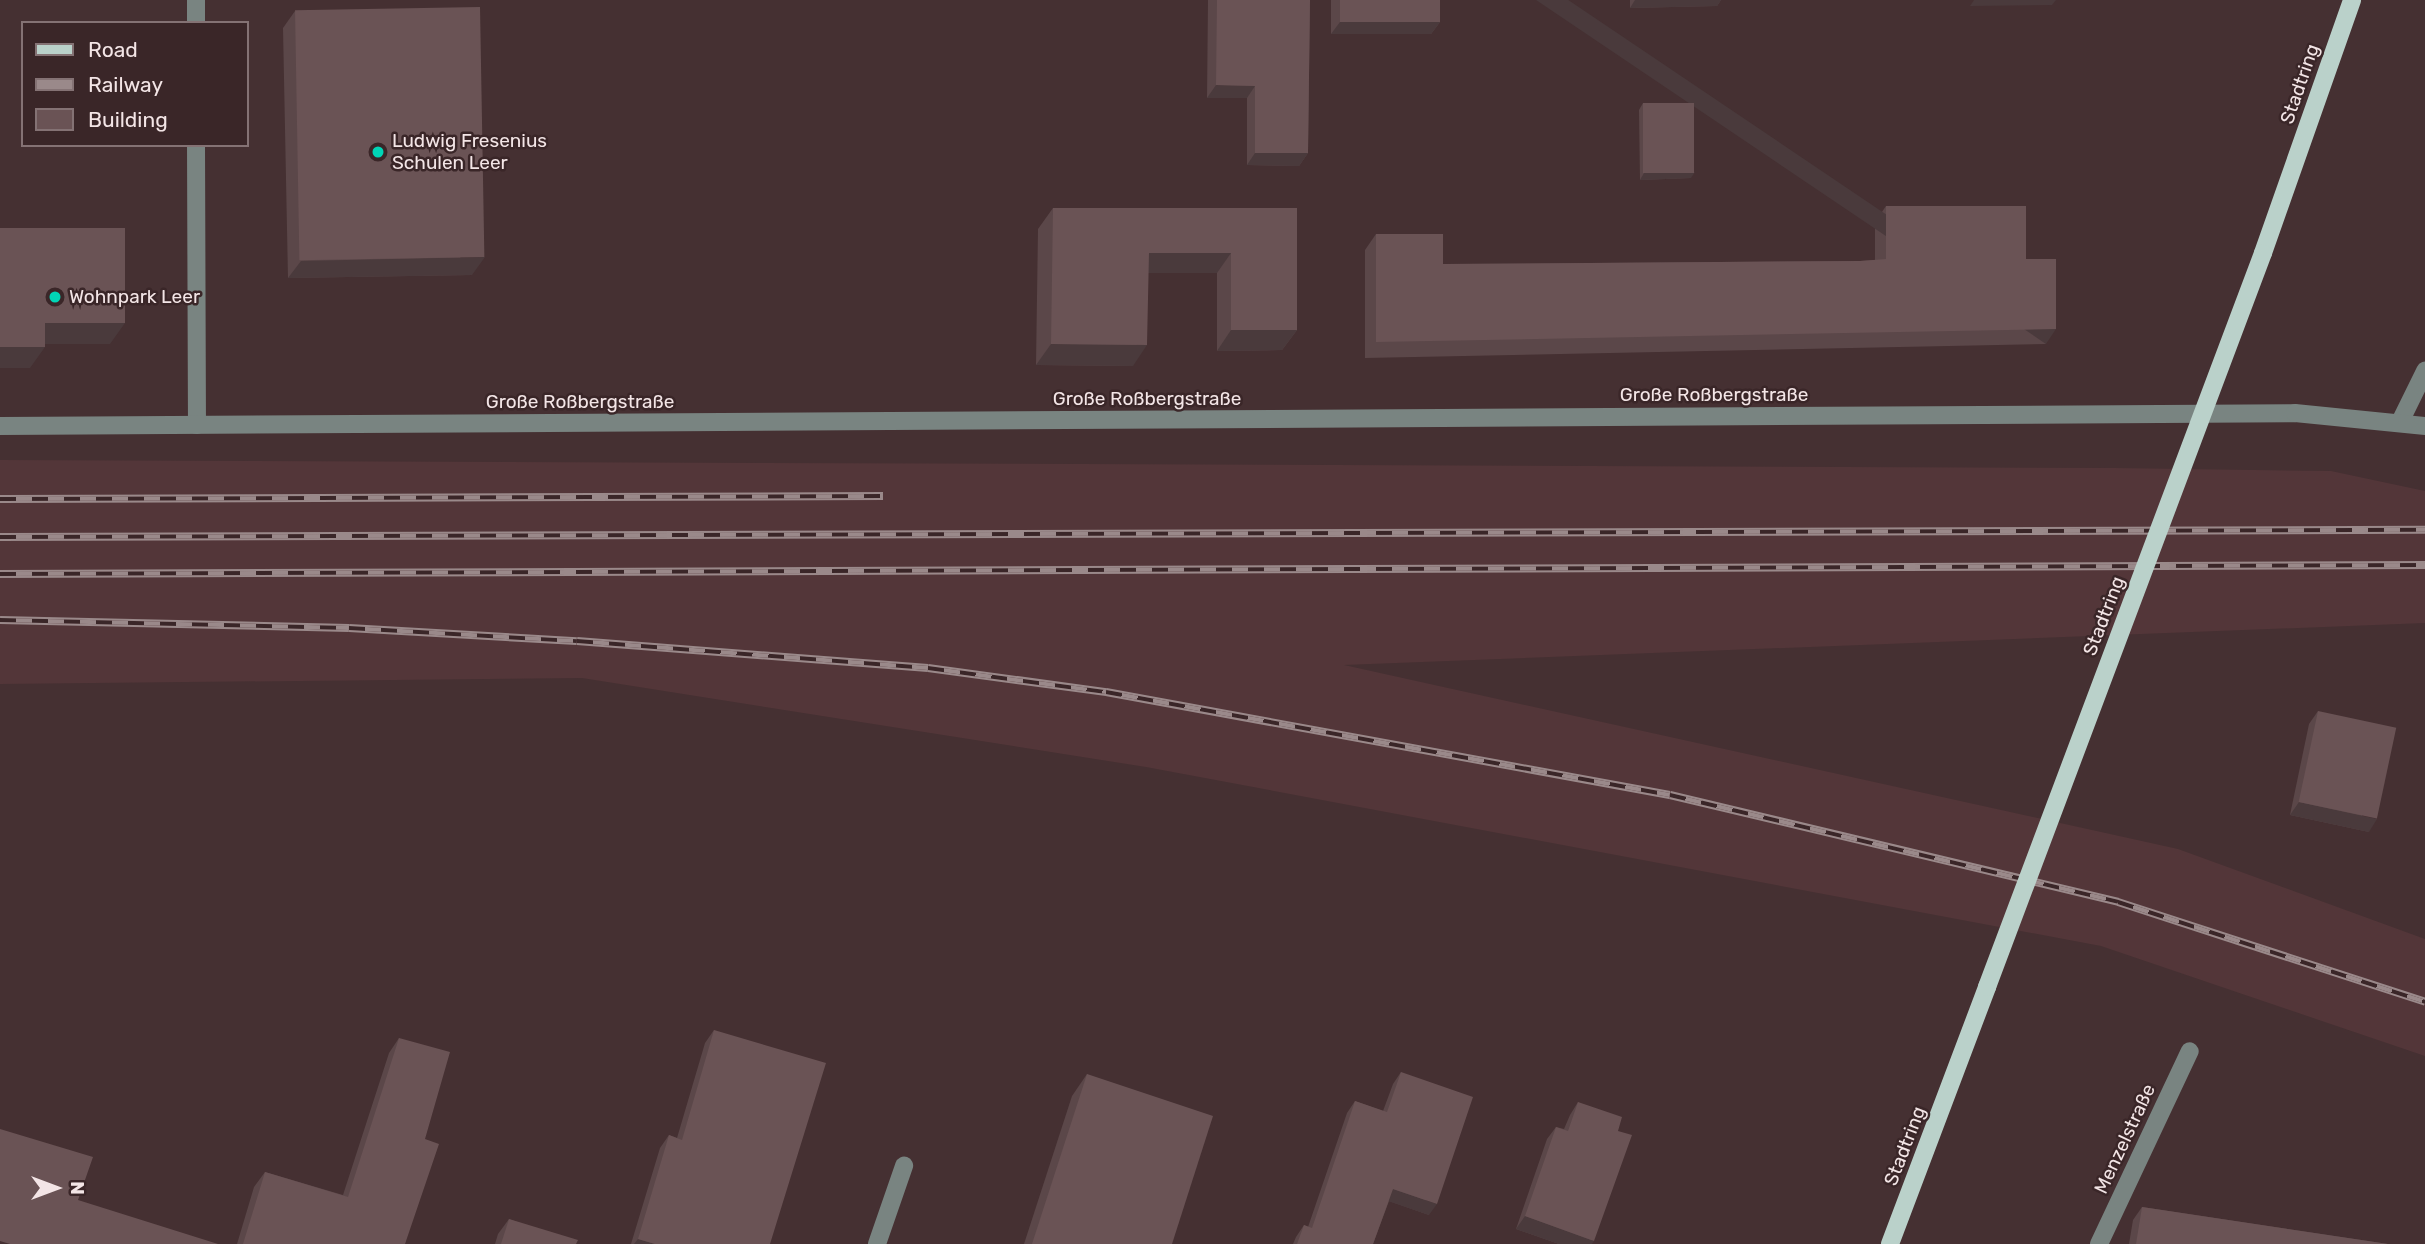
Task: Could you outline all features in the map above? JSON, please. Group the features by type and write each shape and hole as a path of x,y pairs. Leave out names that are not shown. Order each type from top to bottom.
{"main road":[{"name":"Stadtring","path":"1890,1244 2263,253 2352,0"}],"street":[{"path":"196,0 196,21"},
{"path":"197,147 198,425"},
{"path":"2401,420 2425,371"},
{"name":"Große Roßbergstraße","path":"0,426 2295,413 2401,420 2425,426"},
{"name":"Menzelstraße","path":"2099,1244 2190,1051"},
{"path":"877,1244 904,1166"}],"shaded area":[{"path":"0,460 2114,468 2331,471 2425,491 2425,623 1344,665 2178,849 2425,939 2425,1056 2101,946 1146,767 582,678 0,684"}],"building":[{"path":"1217,0 1310,0 1308,153 1255,153 1255,86 1216,85"},
{"path":"1340,0 1440,0 1440,22 1340,22"},
{"name":"Ludwig Fresenius Schulen Leer","path":"480,7 484,257 299,260 295,10"},
{"path":"1643,103 1694,103 1694,173 1643,173"},
{"path":"1886,206 2026,206 2026,259 2056,259 2056,329 1376,342 1376,234 1443,234 1443,264 1860,261 1886,259"},
{"path":"1053,208 1297,208 1297,330 1231,330 1231,253 1149,253 1147,345 1051,344"},
{"name":"Wohnpark Leer","path":"0,228 125,228 125,323 45,323 45,347 0,347"},
{"path":"2318,711 2396,728 2377,819 2299,802"},
{"path":"714,1030 826,1063 770,1244 655,1244 638,1239 669,1135 682,1140"},
{"path":"399,1038 450,1052 425,1139 439,1144 405,1244 243,1244 265,1172 348,1197"},
{"path":"1401,1072 1473,1097 1437,1204 1393,1189 1373,1244 1297,1244 1304,1225 1312,1228 1355,1101 1387,1112"},
{"path":"1087,1074 1213,1116 1172,1244 1032,1244"},
{"path":"1578,1102 1622,1117 1618,1131 1632,1135 1594,1241 1525,1216 1556,1127 1568,1131"},
{"path":"0,1129 93,1157 78,1200 218,1244 10,1244 0,1241"},
{"path":"2142,1207 2388,1244 2136,1244"},
{"path":"509,1219 578,1240 576,1244 501,1244"}],"railway":[{"path":"0,499 883,496"},
{"path":"0,537 2425,530"},
{"path":"0,574 2425,565"},
{"path":"0,620 349,628 577,641 928,668 1106,692 1670,795 2118,902 2425,1002"}],"place":[{"name":"Ludwig Fresenius Schulen Leer","path":"378,152"},
{"name":"Wohnpark Leer","path":"55,297"}]}
